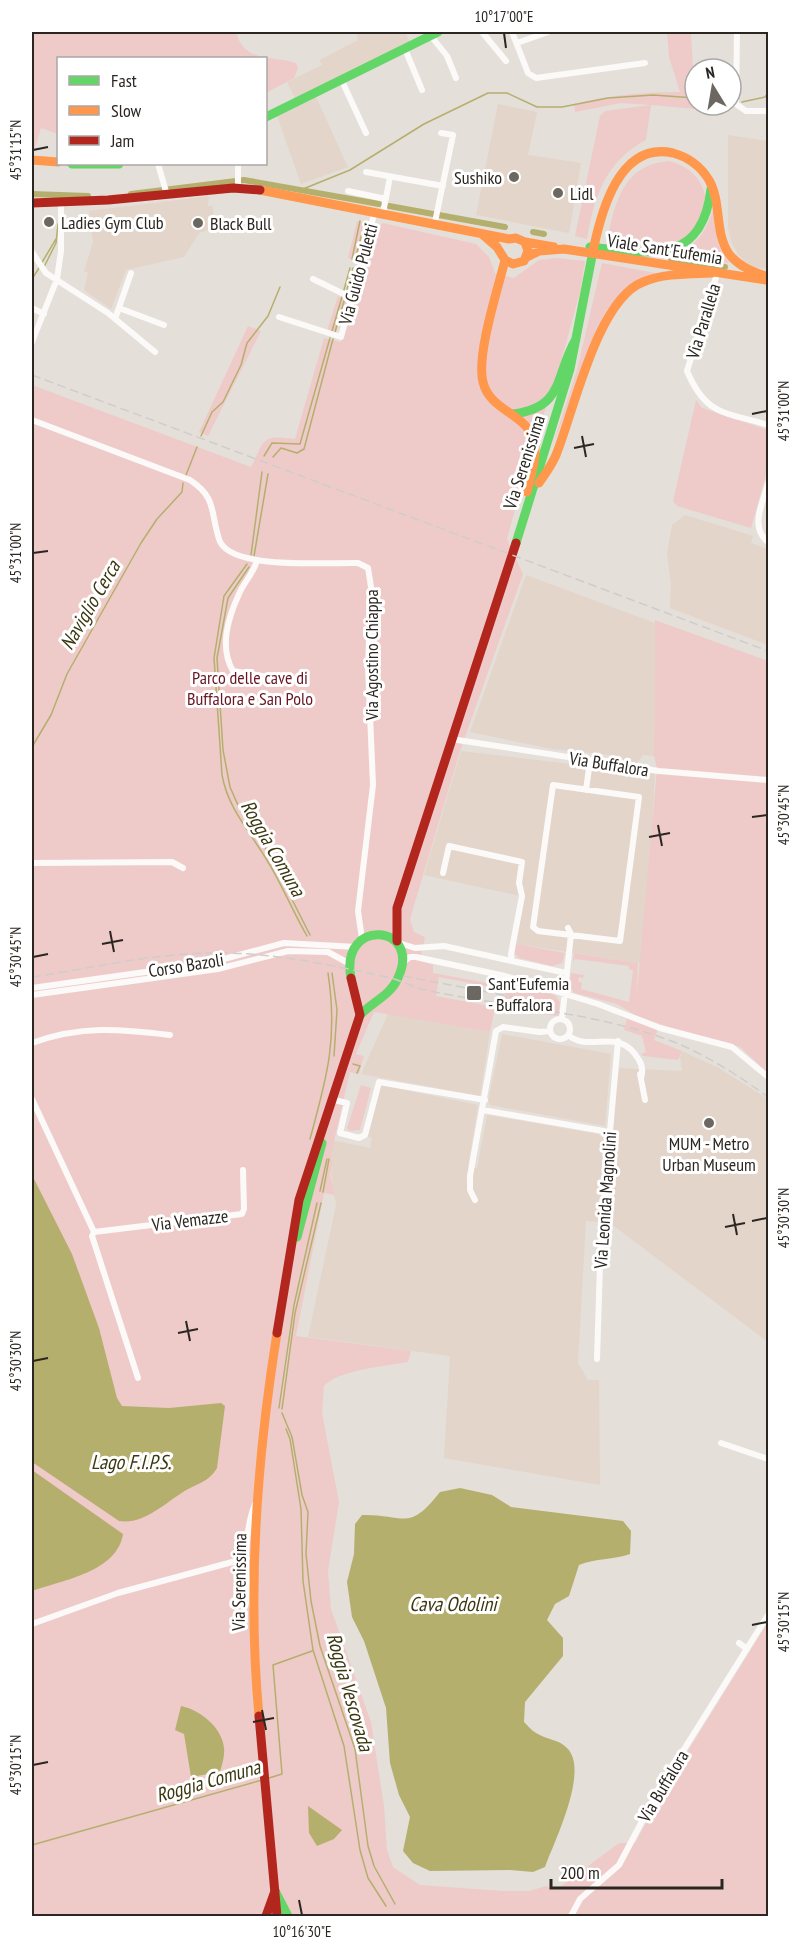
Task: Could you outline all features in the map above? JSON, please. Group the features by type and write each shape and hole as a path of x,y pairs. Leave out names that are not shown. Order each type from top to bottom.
{"main road":[{"path":"267,117 435,34"},
{"name":"Via Serenissima","path":"360,1015 395,984 403,962 398,942 397,908 532,492 579,334 598,237 610,190 621,172 640,157 660,152 681,155 697,165 711,184 725,247 735,261 768,279"},
{"path":"32,160 57,162"},
{"path":"560,248 582,246 657,252 682,245 696,236 705,223 711,184"},
{"path":"32,202 61,202 166,190 238,185 287,192 379,212 436,220 509,239 519,238 525,242 528,250 527,256 516,264 501,287"},
{"path":"476,231 503,256 516,264"},
{"path":"509,239 504,243 501,287 481,364 481,379 491,400 513,414 530,429 535,444 525,515"},
{"name":"Viale Sant'Eufemia","path":"525,242 714,274 768,279"},
{"name":"Viale Sant'Eufemia","path":"527,256 560,248"},
{"path":"532,492 555,458 598,337 621,298 638,282 655,276 714,274"},
{"path":"513,414 535,411 551,399 568,350 579,334"},
{"name":"Via Serenissima","path":"359,943 377,932 397,908"},
{"path":"377,932 389,934 398,942"},
{"path":"350,964 359,943"},
{"name":"Via Serenissima","path":"277,1917 259,1729 254,1612 258,1497 274,1346 299,1200 310,1162 334,1100 360,1015 358,993 352,984 350,964"},
{"path":"358,993 366,998 376,999"},
{"name":"Via Serenissima","path":"292,1250 309,1196 325,1124"},
{"path":"309,1196 306,1190 311,1171 310,1162"},
{"path":"266,1917 275,1891"},
{"path":"275,1891 288,1917"}],"street":[{"path":"482,32 506,61"},
{"path":"512,32 528,73 536,78 645,63"},
{"path":"517,43 548,32"},
{"path":"737,32 736,104 746,111 768,111"},
{"path":"435,34 456,78"},
{"path":"405,50 422,90"},
{"path":"342,81 366,133"},
{"path":"436,220 453,135 441,133"},
{"path":"158,165 166,190"},
{"path":"238,165 238,185"},
{"path":"366,172 442,186"},
{"path":"379,212 386,199 390,177"},
{"path":"348,191 386,199"},
{"path":"32,342 57,279 61,251 61,202"},
{"name":"Via Guido Puletti","path":"279,316 341,338 351,298 379,212"},
{"path":"32,252 46,273 115,319 154,352"},
{"path":"115,319 131,273"},
{"name":"Via Parallela","path":"714,274 687,371 704,402 714,408 768,425"},
{"path":"313,279 351,298"},
{"path":"32,308 44,314"},
{"path":"119,308 164,325"},
{"name":"Via Agostino Chiappa","path":"32,420 190,480 209,497 219,540 223,548 234,555 257,560 358,563 369,568 371,574 368,657 374,785 358,911 359,943"},
{"path":"768,483 757,527 760,536 768,542"},
{"path":"257,560 239,593 229,623 226,658 233,671 286,680"},
{"name":"Via Buffalora","path":"451,740 659,771 768,780"},
{"path":"586,790 590,761"},
{"path":"553,786 639,797 620,941 569,931 538,931 532,923 553,786"},
{"path":"443,873 449,846 522,862 519,883 522,896 511,954 512,961"},
{"path":"32,863 172,862 183,868"},
{"path":"360,924 377,932"},
{"path":"562,1019 569,931"},
{"path":"398,942 415,948 444,946 566,973"},
{"name":"Corso Bazoli","path":"32,988 209,963 284,943 339,947 359,943"},
{"name":"Corso Bazoli","path":"32,995 218,969 302,949 335,954 350,964"},
{"path":"403,962 410,957 416,957 505,976 564,994 660,1028 732,1047 768,1077"},
{"path":"550,1031 553,1022 562,1019"},
{"path":"562,1019 569,1025 568,1035"},
{"path":"475,1200 470,1190 470,1176 496,1031 503,1027 540,1032 550,1031"},
{"path":"32,1043 88,1030 110,1028 170,1035"},
{"path":"550,1031 556,1038 568,1035"},
{"path":"568,1035 583,1043 601,1040 618,1041 634,1053 641,1069 645,1100"},
{"name":"Via Leonida Magnolini","path":"597,1359 601,1233 618,1041"},
{"path":"334,1100 347,1103 340,1133 359,1138 365,1135 380,1082 485,1100"},
{"path":"32,1099 94,1233 92,1236 138,1378"},
{"path":"483,1110 609,1132"},
{"name":"Via Vemazze","path":"94,1233 242,1214 244,1209 243,1170"},
{"path":"721,1443 768,1459"},
{"path":"254,1612 249,1594 247,1558 252,1511 258,1497"},
{"path":"32,1624 118,1593 247,1558"},
{"name":"Via Buffalora","path":"571,1917 580,1899 619,1864 658,1791 768,1615"},
{"path":"739,1643 747,1648"}],"shaded area":[{"path":"356,32 405,32 411,44 296,100 287,82 322,65 320,60 358,40"},
{"path":"316,97 348,167 301,184 277,116"},
{"path":"498,104 537,112 528,155 581,163 569,233 476,215"},
{"path":"728,135 768,141 768,269 752,267 738,255 731,241 728,228"},
{"path":"209,196 208,206 213,206 213,218 207,219 208,230 199,233 184,257 126,270 111,309 84,290 88,273 84,271 93,242 89,211"},
{"path":"685,515 753,536 751,543 768,549 768,645 670,608 671,585 667,554 672,525"},
{"path":"526,575 655,623 654,756 643,755 637,763 625,762 620,756 552,749 470,732"},
{"path":"461,751 655,774 647,915 640,963 516,944 525,897 424,875"},
{"path":"388,1014 490,1032 480,1096 361,1074"},
{"path":"502,1034 611,1054 605,1126 490,1105 488,1102"},
{"path":"682,1051 719,1068 768,1099 768,1342 606,1220 617,1068 682,1071 680,1057"},
{"path":"381,1085 478,1105 468,1167 477,1168 487,1115 598,1134 604,1139 599,1222 586,1221 578,1363 588,1380 599,1380 600,1485 444,1458 450,1356 308,1337 336,1205 331,1174 334,1160 327,1158 331,1140 370,1148 372,1138 368,1137"}],"green space":[{"path":"32,32 236,32 245,49 265,57 57,57 57,134 41,128 35,148 32,148"},
{"path":"667,32 691,32 692,57 683,57 683,108 651,105 646,140 621,158 604,181 598,194 587,239 575,236 600,116 605,111 650,105 621,103 575,112 574,104 626,95 680,92 669,57"},
{"path":"267,57 296,63 298,68 294,78 267,92"},
{"path":"669,161 694,175 702,186 706,198 701,223 692,233 671,245 643,248 606,245 617,202 630,179 640,170 653,164"},
{"path":"713,210 718,243 729,263 672,255 687,248 698,238 707,226"},
{"path":"357,221 369,224 356,260 348,258"},
{"name":"Parco delle cave di Buffalora e San Polo","path":"383,223 476,244 489,257 495,273 514,278 539,260 557,258 585,261 580,292 557,376 530,454 507,539 523,574 460,751 410,919 414,932 425,937 420,961 433,965 433,973 520,989 521,987 555,995 560,1003 558,1016 503,1008 506,990 439,977 436,996 495,1007 490,1032 374,1012 356,1054 364,1056 359,1074 350,1072 330,1159 334,1160 330,1174 335,1195 324,1193 296,1336 411,1351 408,1362 351,1372 324,1386 322,1413 339,1502 328,1571 331,1609 371,1722 384,1806 387,1850 393,1867 420,1885 503,1891 529,1891 546,1886 556,1890 619,1843 635,1843 666,1786 768,1622 768,1916 32,1916 32,385 251,467 259,450 270,438 295,439 324,338 341,342 373,230"},
{"path":"602,263 655,273 625,288 606,311 551,450 577,370"},
{"path":"338,296 347,301 336,333 327,331"},
{"path":"248,326 261,331 208,436 199,432"},
{"path":"696,400 702,408 768,430 768,468 751,528 677,506 673,501"},
{"path":"655,620 768,661 768,1073 740,1047 682,1032 635,1015 617,1004 575,993 569,988 571,973 584,975 583,978 579,977 578,981 582,983 581,989 629,1002 633,970 629,969 629,966 575,959 573,962 574,953 638,963 637,993 657,769 654,756"},
{"path":"516,944 565,953 562,963 552,966 519,958 515,954"},
{"path":"621,1014 658,1029 654,1040 682,1051 678,1060 643,1056 641,1054 646,1052 642,1036 624,1030 627,1019 621,1017"},
{"path":"361,1085 371,1088 360,1130 349,1131 347,1128"}],"water":[{"name":"Lago F.I.P.S.","path":"32,1175 72,1254 99,1328 117,1398 122,1406 169,1408 221,1403 225,1406 217,1468 214,1473 145,1517 136,1520 119,1521 32,1462"},
{"name":"Lago F.I.P.S.","path":"32,1470 123,1534 119,1547 100,1566 87,1573 32,1591"},
{"name":"Cava Odolini","path":"460,1488 492,1495 511,1507 623,1521 631,1531 630,1554 579,1565 569,1596 555,1604 547,1620 563,1638 563,1656 525,1702 524,1722 536,1733 567,1748 573,1758 575,1772 568,1806 545,1867 533,1872 430,1871 413,1863 403,1851 410,1817 399,1795 390,1763 386,1708 364,1641 352,1617 347,1582 354,1554 355,1524 362,1515 413,1517 429,1505 440,1492"},
{"path":"181,1706 195,1711 209,1721 219,1733 224,1751 220,1772 191,1777 184,1734 175,1730"},
{"path":"308,1806 342,1830 334,1839 317,1846 309,1833"}],"waterway":[{"path":"303,189 350,170 424,124 488,93 507,93 537,107 562,107 608,98 653,95 683,97"},
{"path":"743,102 765,97 768,93"},
{"path":"131,194 244,180 379,204"},
{"path":"32,194 88,196"},
{"path":"389,206 505,227"},
{"name":"Roggia Comuna","path":"352,259 360,221"},
{"name":"Roggia Vescovada","path":"355,260 365,222"},
{"path":"44,267 56,243 58,224"},
{"path":"533,232 544,234"},
{"path":"41,264 56,239"},
{"path":"671,259 725,267"},
{"path":"32,279 39,268"},
{"name":"Roggia Vescovada","path":"344,290 350,268"},
{"name":"Roggia Vescovada","path":"346,293 353,268"},
{"name":"Naviglio Cerca","path":"201,436 212,412 223,402 241,365 247,343 268,316 280,287"},
{"name":"Roggia Vescovada","path":"332,331 342,297"},
{"name":"Roggia Vescovada","path":"335,332 345,298"},
{"name":"Roggia Comuna","path":"264,456 272,443 300,444 330,338"},
{"name":"Roggia Vescovada","path":"273,457 281,448 297,453 304,449 333,339"},
{"name":"Naviglio Cerca","path":"186,475 197,447"},
{"name":"Roggia Comuna","path":"251,555 262,472"},
{"name":"Roggia Vescovada","path":"254,556 268,474"},
{"name":"Naviglio Cerca","path":"32,747 51,715 67,674 141,543 157,519 182,492 183,483"},
{"name":"Roggia Vescovada","path":"247,564 224,596 214,658 222,775 229,798 239,818 271,867 307,936"},
{"name":"Roggia Vescovada","path":"249,567 228,598 217,658 223,750 230,787 237,803 268,852 310,935"},
{"name":"Roggia Comuna","path":"310,1139 329,1058 332,1018 328,973"},
{"name":"Roggia Vescovada","path":"332,973 337,1010 334,1056"},
{"name":"Roggia Vescovada","path":"353,1064 360,1066 357,1073"},
{"name":"Roggia Vescovada","path":"320,1191 327,1159"},
{"name":"Roggia Vescovada","path":"323,1192 329,1159"},
{"name":"Roggia Vescovada","path":"279,1408 294,1305 317,1203"},
{"name":"Roggia Vescovada","path":"282,1409 295,1313 321,1203"},
{"name":"Roggia Vescovada","path":"282,1413 292,1437 302,1495 308,1512 306,1554 311,1601 320,1646 355,1749 368,1846 374,1866 395,1904"},
{"name":"Roggia Comuna","path":"286,1429 290,1439 301,1509 303,1581 313,1650 344,1746 360,1850 368,1878 386,1906"},
{"name":"Roggia Comuna","path":"269,1778 282,1774 273,1665 312,1651"},
{"name":"Roggia Comuna","path":"32,1845 262,1780"}],"railway":[{"path":"32,375 768,651"},
{"path":"32,977 150,958 197,953 261,955 302,960 388,977 430,991 584,1017 644,1032 674,1042 699,1054 768,1097"},
{"path":"403,976 545,1003"}],"traffic: fast":[{"path":"267,117 438,32"},
{"path":"590,247 652,252 670,249 685,243 697,231 706,214 711,189"},
{"path":"516,543 570,369 593,251"},
{"path":"513,414 542,405 550,397 576,339"},
{"path":"351,978 351,958 357,944 368,937 380,935 392,938 400,947 403,961 397,980 385,995 360,1015"},
{"path":"297,1237 322,1143"},
{"path":"275,1891 288,1916"}],"traffic: slow":[{"path":"593,251 608,200 626,168 639,158 654,152 673,153 694,163 709,180 716,198 721,236 729,254 742,266 768,277"},
{"path":"32,160 57,162"},
{"path":"260,190 509,239 516,238 525,242 528,251 524,261 513,264 505,260"},
{"path":"482,234 497,247 505,260 485,339 482,356 483,382 487,393 494,401 521,421 533,439 534,461 527,492"},
{"path":"525,242 554,247"},
{"path":"527,257 539,251 564,249 766,280"},
{"path":"539,483 556,455 600,333 613,310 627,293 643,282 660,277 712,273"},
{"path":"259,1716 254,1620 256,1524 264,1428 277,1333"}],"traffic: jam":[{"path":"32,203 108,200 233,188 260,190"},
{"path":"397,941 397,908 516,543"},
{"path":"277,1333 299,1200 360,1015 351,978"},
{"path":"259,1716 277,1916"},
{"path":"266,1916 275,1891"}],"place":[{"name":"Sushiko","path":"514,177"},
{"name":"Lidl","path":"558,193"},
{"name":"Ladies Gym Club","path":"49,222"},
{"name":"Black Bull","path":"198,223"},
{"name":"Sant'Eufemia - Buffalora","path":"474,993"},
{"name":"MUM - Metro Urban Museum","path":"709,1123"}]}
